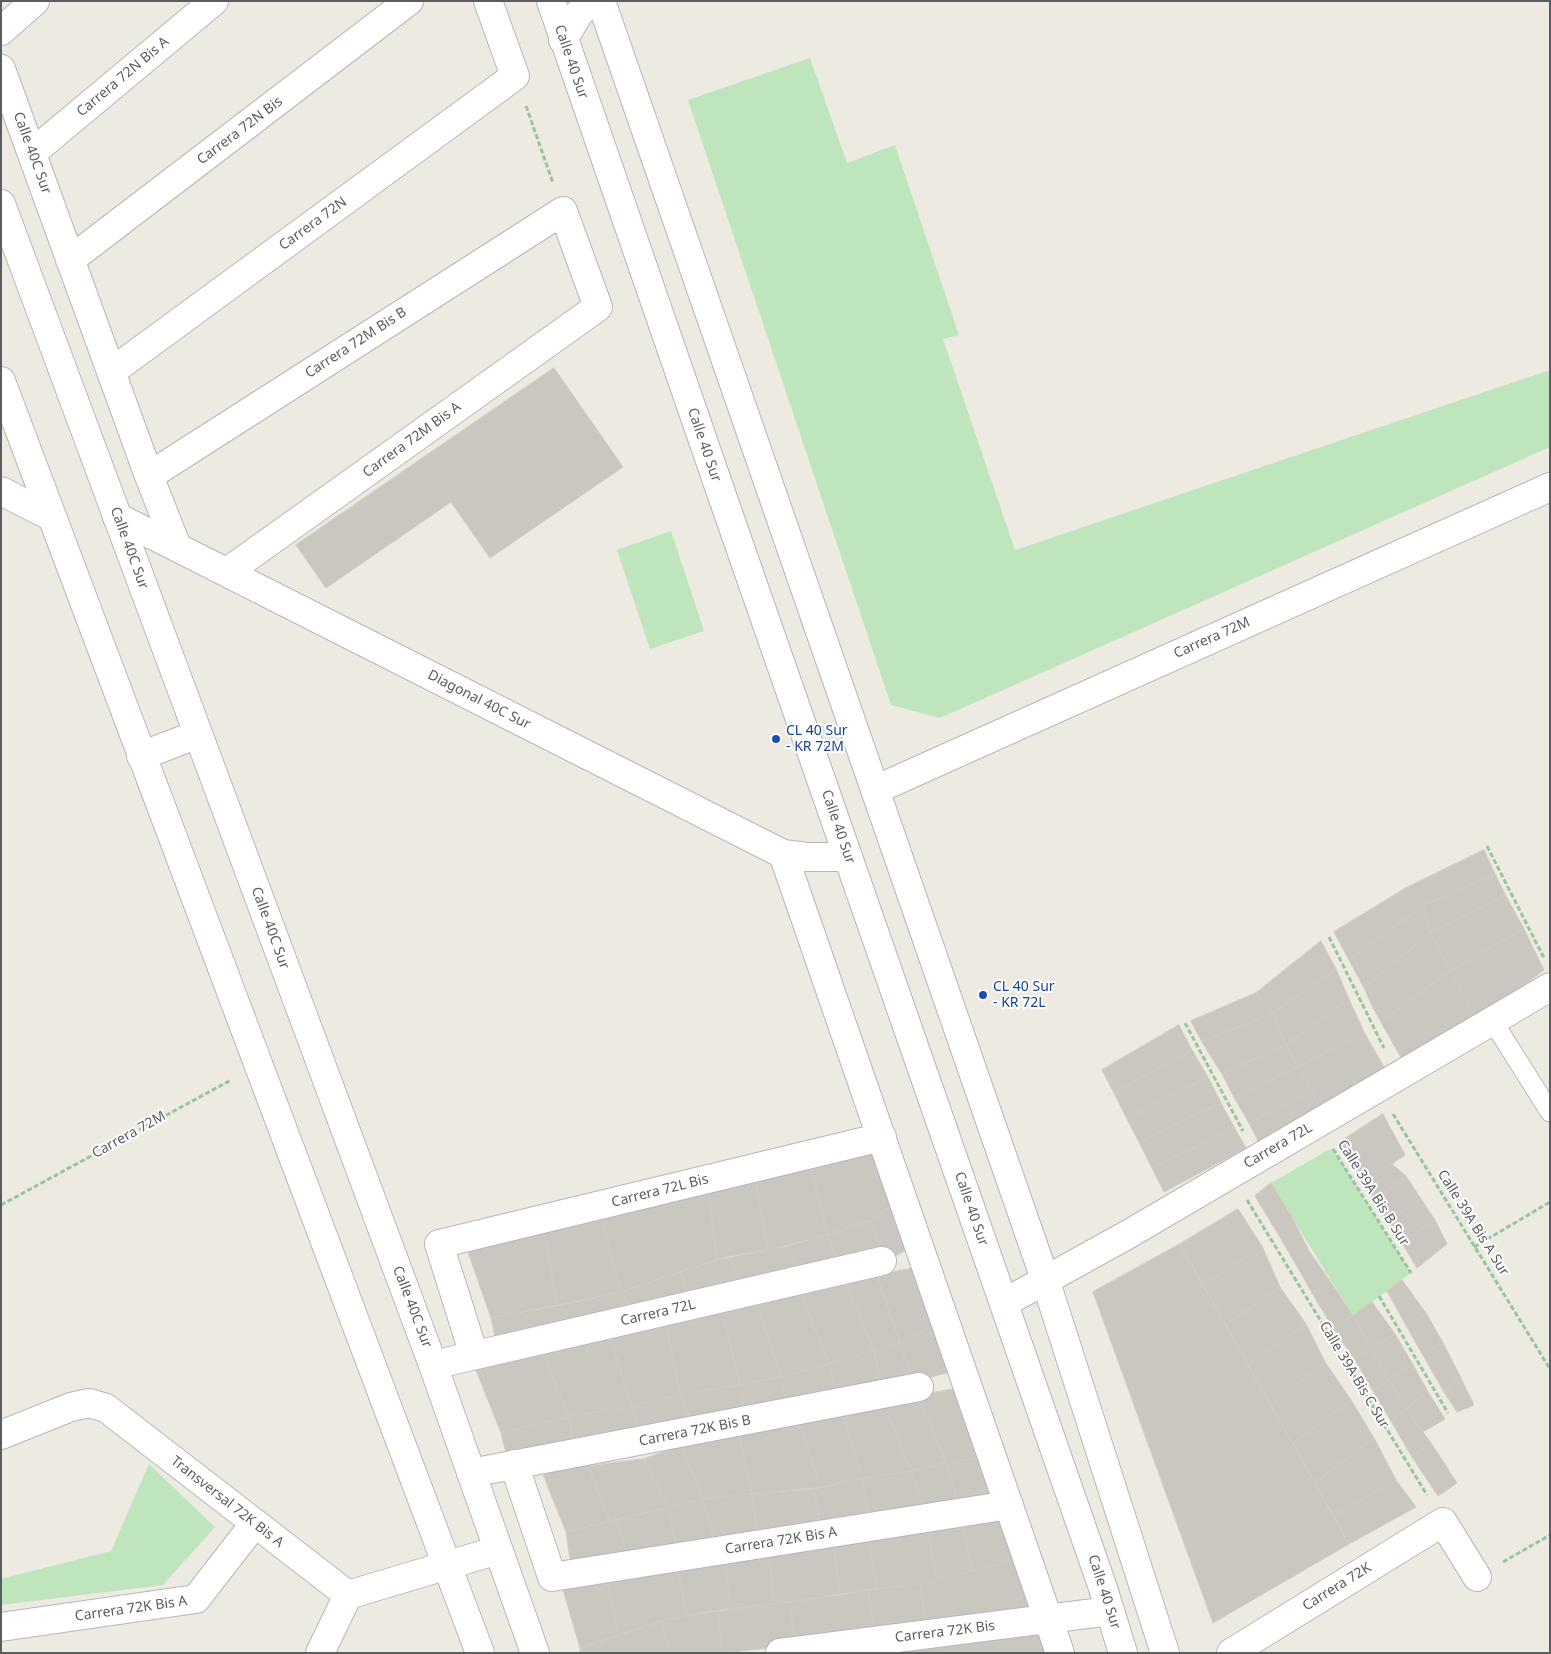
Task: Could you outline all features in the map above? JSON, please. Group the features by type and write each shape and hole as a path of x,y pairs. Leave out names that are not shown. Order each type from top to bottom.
{"street":[{"path":"1,31 35,1"},
{"name":"Carrera 72N Bis A","path":"32,153 214,1"},
{"name":"Carrera 72N Bis","path":"70,260 409,1"},
{"path":"488,1 515,76"},
{"name":"Calle 40 Sur","path":"551,1 1004,1303 1123,1653"},
{"path":"563,40 579,13 592,1"},
{"path":"601,1 1045,1279 1165,1653"},
{"name":"Calle 40C Sur","path":"1,69 149,476 177,547"},
{"name":"Carrera 72N","path":"111,372 515,76"},
{"name":"Calle 40C Sur","path":"1,204 433,1365 535,1653"},
{"name":"Carrera 72M Bis A","path":"226,572 598,307 563,211"},
{"name":"Carrera 72M Bis B","path":"149,476 563,211"},
{"path":"1,381 480,1653"},
{"name":"Carrera 72M","path":"875,790 1550,487"},
{"path":"1,491 52,517"},
{"name":"Diagonal 40C Sur","path":"116,517 783,854 808,857 848,857"},
{"path":"141,756 198,734"},
{"path":"783,854 1060,1653"},
{"name":"Carrera 72L","path":"1004,1303 1127,1235 1550,986"},
{"name":"Carrera 72L Bis","path":"474,1355 439,1244 882,1137"},
{"name":"Carrera 72L","path":"433,1365 882,1261"},
{"name":"Carrera 72K Bis B","path":"471,1473 919,1387"},
{"name":"Transversal 72K Bis A","path":"1,1436 71,1407 89,1403 106,1408 348,1595"},
{"name":"Carrera 72K Bis A","path":"514,1464 552,1577 1009,1505"},
{"path":"1444,1522 1477,1577"},
{"name":"Carrera 72K","path":"1231,1653 1444,1522"},
{"name":"Carrera 72K Bis A","path":"1,1627 196,1599 255,1523"},
{"path":"320,1653 348,1595 498,1550"},
{"name":"Carrera 72K Bis","path":"780,1653 1110,1611"}],"lane":[{"path":"1492,1020 1550,1112"}],"path":[{"path":"515,76 563,211"},
{"path":"1487,846 1544,960"},
{"name":"Calle 39A Bis A Sur","path":"1329,937 1366,1016 1388,1082 1474,1247 1550,1368"},
{"path":"1185,1023 1257,1158"},
{"name":"Carrera 72M","path":"1,1205 258,1066"},
{"name":"Calle 39A Bis B Sur","path":"1316,1124 1411,1274"},
{"name":"Calle 39A Bis C Sur","path":"1230,1174 1444,1522"},
{"path":"1474,1247 1550,1202"},
{"path":"1378,1296 1448,1413"},
{"path":"1477,1577 1550,1535"}],"green space":[{"path":"810,58 847,163 895,145 959,335 943,339 1015,550 1550,370 1550,447 940,718 891,705 688,100"},
{"path":"671,531 704,631 650,649 617,550"},
{"path":"1332,1148 1411,1273 1353,1316 1271,1183"},
{"path":"149,1464 215,1527 163,1585 1,1605 1,1579 111,1551"}],"building":[{"path":"554,368 623,467 490,558 451,502 326,588 296,545"},
{"path":"1484,850 1495,874 1423,906 1406,888"},
{"path":"1495,874 1506,896 1431,932 1423,906"},
{"path":"1406,888 1423,906 1349,960 1334,932"},
{"path":"1506,896 1524,929 1450,971 1431,932"},
{"path":"1423,906 1431,932 1364,988 1349,960"},
{"path":"1524,929 1544,970 1477,1019 1450,971"},
{"path":"1431,932 1450,971 1381,1022 1364,988"},
{"path":"1321,941 1336,969 1273,1013 1256,993"},
{"path":"1336,969 1349,999 1286,1045 1273,1013"},
{"path":"1450,971 1477,1019 1404,1063 1381,1022"},
{"path":"1256,993 1273,1013 1202,1042 1191,1021"},
{"path":"1349,999 1364,1032 1298,1067 1286,1045"},
{"path":"1273,1013 1286,1045 1222,1074 1202,1042"},
{"path":"1179,1025 1192,1050 1114,1093 1102,1070"},
{"path":"1364,1032 1388,1074 1322,1111 1298,1067"},
{"path":"1286,1045 1298,1067 1234,1097 1222,1074"},
{"path":"1192,1050 1208,1077 1127,1119 1114,1093"},
{"path":"1298,1067 1311,1091 1249,1123 1234,1097"},
{"path":"1208,1077 1221,1103 1139,1142 1127,1119"},
{"path":"1311,1091 1322,1111 1260,1145 1249,1123"},
{"path":"1221,1103 1235,1129 1152,1168 1139,1142"},
{"path":"1383,1114 1405,1155 1364,1183 1338,1143"},
{"path":"1235,1129 1246,1148 1164,1192 1152,1168"},
{"path":"877,1149 897,1202 870,1221 828,1235 810,1165"},
{"path":"1392,1164 1406,1176 1375,1201 1364,1183"},
{"path":"810,1165 828,1235 768,1250 755,1178"},
{"path":"1406,1176 1421,1199 1387,1221 1375,1201"},
{"path":"755,1178 768,1250 717,1260 708,1189"},
{"path":"1271,1183 1294,1221 1278,1234 1255,1196"},
{"path":"708,1189 717,1260 621,1292 601,1217"},
{"path":"1421,1199 1435,1220 1402,1243 1387,1221"},
{"path":"897,1202 911,1248 887,1260 870,1221"},
{"path":"1238,1209 1262,1246 1203,1286 1180,1244"},
{"path":"601,1217 621,1292 557,1305 544,1229"},
{"path":"1435,1220 1447,1244 1417,1268 1402,1243"},
{"path":"870,1221 887,1260 837,1265 828,1235"},
{"path":"1294,1221 1309,1251 1294,1261 1278,1234"},
{"path":"544,1229 557,1305 491,1318 467,1249"},
{"path":"828,1235 837,1265 801,1273 784,1247"},
{"path":"1180,1244 1349,1544 1213,1623 1093,1292"},
{"path":"1262,1246 1280,1287 1226,1325 1203,1286"},
{"path":"784,1247 801,1273 746,1285 727,1257"},
{"path":"1309,1251 1330,1281 1312,1293 1294,1261"},
{"path":"727,1257 746,1285 691,1298 680,1272"},
{"path":"915,1268 934,1325 900,1344 877,1275"},
{"path":"680,1272 691,1298 631,1311 621,1292"},
{"path":"877,1275 900,1344 874,1350 845,1281"},
{"path":"1402,1280 1426,1313 1408,1329 1387,1291"},
{"path":"845,1281 874,1350 829,1364 799,1289"},
{"path":"1330,1281 1353,1316 1333,1328 1312,1293"},
{"path":"1280,1287 1306,1324 1248,1365 1226,1325"},
{"path":"799,1289 829,1364 781,1377 755,1299"},
{"path":"621,1292 631,1311 566,1327 562,1305"},
{"path":"755,1299 781,1377 740,1385 721,1306"},
{"path":"1372,1302 1395,1334 1371,1348 1353,1316"},
{"path":"562,1305 566,1327 497,1345 491,1318"},
{"path":"721,1306 740,1385 680,1395 665,1319"},
{"path":"1426,1313 1442,1341 1424,1357 1408,1329"},
{"path":"1353,1316 1371,1348 1355,1360 1333,1328"},
{"path":"665,1319 680,1395 632,1406 609,1334"},
{"path":"1306,1324 1325,1362 1271,1406 1248,1365"},
{"path":"934,1325 950,1372 913,1382 900,1344"},
{"path":"609,1334 632,1406 569,1417 540,1346"},
{"path":"1395,1334 1412,1363 1389,1380 1371,1348"},
{"path":"1442,1341 1460,1376 1444,1392 1424,1357"},
{"path":"900,1344 913,1382 882,1389 874,1350"},
{"path":"540,1346 569,1417 501,1433 474,1365"},
{"path":"1371,1348 1389,1380 1373,1391 1355,1360"},
{"path":"874,1350 882,1389 836,1395 829,1364"},
{"path":"1325,1362 1351,1400 1293,1444 1271,1406"},
{"path":"1412,1363 1428,1392 1406,1409 1389,1380"},
{"path":"829,1364 836,1395 786,1408 781,1377"},
{"path":"1460,1376 1474,1405 1457,1412 1444,1392"},
{"path":"781,1377 786,1408 745,1415 740,1385"},
{"path":"1389,1380 1406,1409 1391,1421 1373,1391"},
{"path":"740,1385 745,1415 694,1425 680,1395"},
{"path":"962,1388 987,1457 946,1463 918,1395"},
{"path":"1428,1392 1445,1419 1423,1432 1406,1409"},
{"path":"680,1395 694,1425 639,1435 632,1406"},
{"path":"918,1395 946,1463 911,1471 883,1402"},
{"path":"1351,1400 1374,1438 1315,1483 1293,1444"},
{"path":"883,1402 911,1471 862,1479 842,1411"},
{"path":"632,1406 639,1435 575,1447 569,1417"},
{"path":"1406,1409 1431,1443 1412,1457 1391,1421"},
{"path":"842,1411 862,1479 821,1487 799,1425"},
{"path":"569,1417 575,1447 508,1461 501,1433"},
{"path":"799,1425 821,1487 752,1494 739,1435"},
{"path":"739,1435 752,1494 703,1499 681,1446"},
{"path":"1374,1438 1396,1480 1334,1516 1315,1483"},
{"path":"1431,1443 1457,1483 1438,1496 1412,1457"},
{"path":"681,1446 703,1499 668,1508 644,1459"},
{"path":"987,1457 999,1500 959,1506 946,1463"},
{"path":"644,1459 668,1508 610,1521 588,1466"},
{"path":"946,1463 959,1506 924,1512 911,1471"},
{"path":"588,1466 610,1521 566,1532 542,1472"},
{"path":"911,1471 924,1512 870,1521 862,1479"},
{"path":"862,1479 870,1521 821,1527 814,1489"},
{"path":"1396,1480 1416,1507 1349,1544 1334,1516"},
{"path":"814,1489 821,1527 758,1539 752,1494"},
{"path":"752,1494 758,1539 715,1545 703,1499"},
{"path":"703,1499 715,1545 677,1550 668,1508"},
{"path":"668,1508 677,1550 629,1558 616,1520"},
{"path":"1003,1512 1020,1559 972,1571 962,1520"},
{"path":"616,1520 629,1558 571,1566 566,1532"},
{"path":"962,1520 972,1571 937,1580 927,1525"},
{"path":"927,1525 937,1580 877,1589 868,1536"},
{"path":"868,1536 877,1589 840,1595 833,1540"},
{"path":"833,1540 840,1595 774,1604 769,1550"},
{"path":"769,1550 774,1604 731,1609 724,1557"},
{"path":"724,1557 731,1609 687,1616 677,1564"},
{"path":"1020,1559 1036,1612 927,1628 920,1584"},
{"path":"677,1564 687,1616 661,1621 618,1635 607,1578"},
{"path":"607,1578 618,1635 580,1648 562,1586"},
{"path":"920,1584 927,1628 875,1636 868,1590"},
{"path":"868,1590 875,1636 796,1645 789,1602"},
{"path":"789,1602 796,1645 722,1653 718,1610"},
{"path":"718,1610 722,1653 670,1653 661,1621"},
{"path":"661,1621 670,1653 580,1653 580,1648"},
{"path":"1040,1628 1049,1653 980,1653 976,1636"},
{"path":"976,1636 980,1653 878,1653"}],"place":[{"name":"CL 40 Sur - KR 72M","path":"776,739"},
{"name":"CL 40 Sur - KR 72L","path":"983,995"}]}
